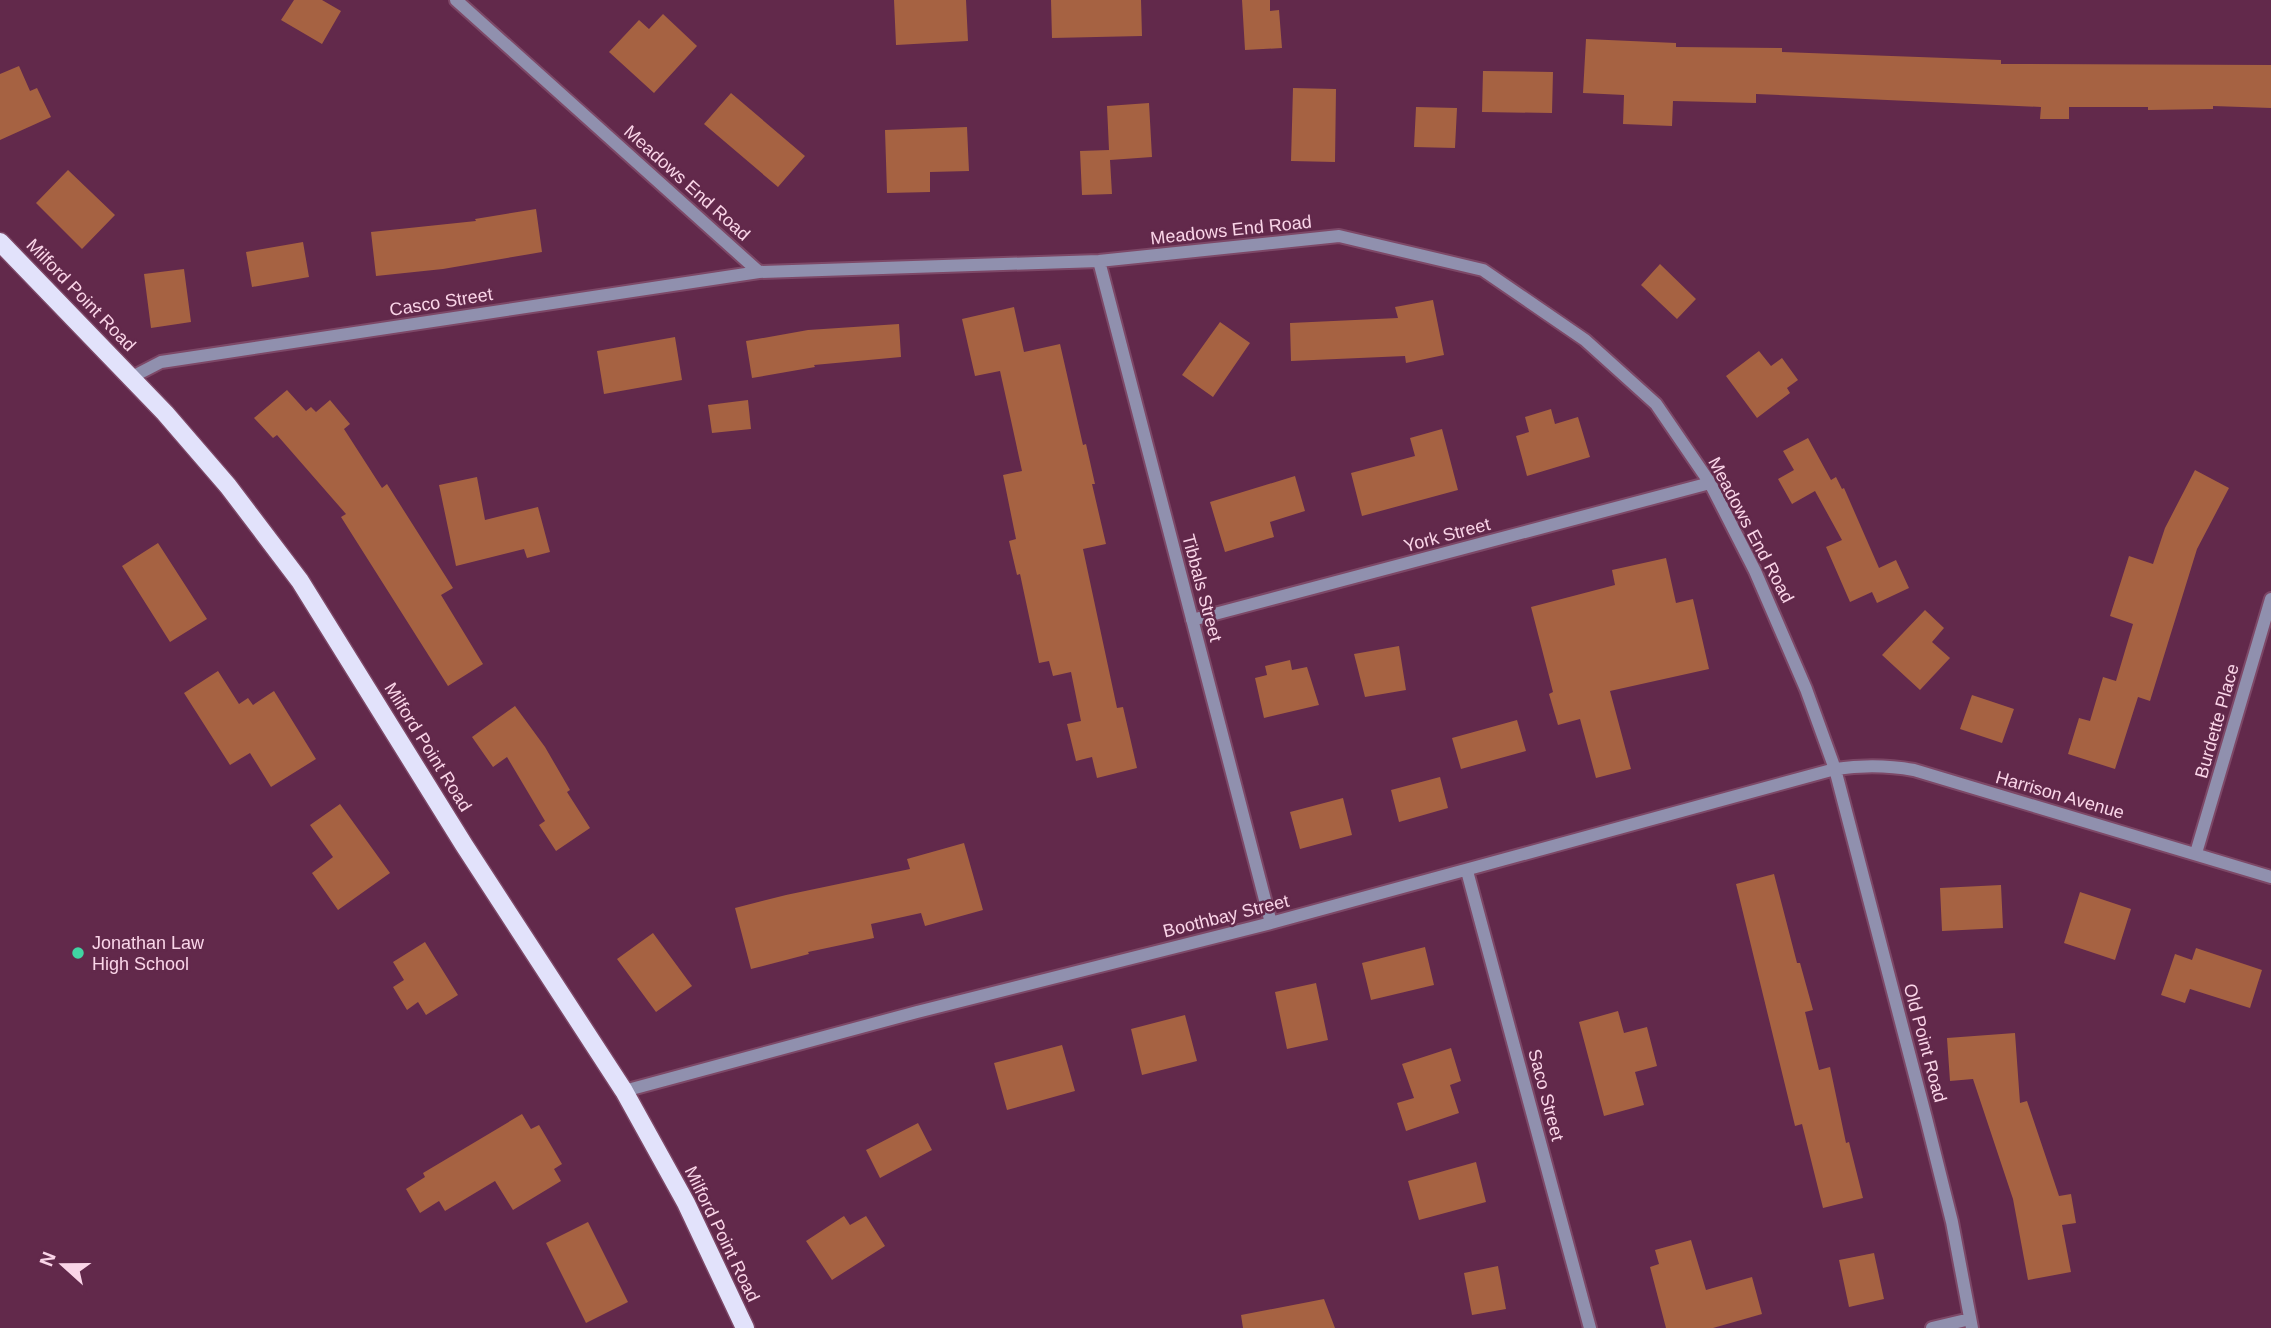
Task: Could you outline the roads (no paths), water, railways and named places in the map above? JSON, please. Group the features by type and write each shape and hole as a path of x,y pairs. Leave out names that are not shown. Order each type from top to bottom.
{"main road":[{"name":"Milford Point Road","path":"0,242 132,377 228,486 300,582 464,845 624,1091 686,1203 745,1328"}],"street":[{"name":"Meadows End Road","path":"456,0 759,272 1099,261 1339,236 1483,270 1585,340 1656,404 1710,484 1755,571 1781,627 1835,769"},
{"name":"Tibbals Street","path":"1099,261 1271,923"},
{"name":"Casco Street","path":"132,377 161,362 759,272"},
{"name":"York Street","path":"1192,620 1710,484"},
{"name":"Burdette Place","path":"2196,853 2271,599"},
{"name":"Harrison Avenue","path":"1835,769 1869,765 1914,770 2271,877"},
{"name":"Boothbay Street","path":"624,1091 917,1012 1467,871 1835,769"},
{"name":"Old Point Road","path":"1835,769 1949,1209 1971,1324"},
{"name":"Saco Street","path":"1467,871 1590,1328"},
{"path":"1932,1328 1971,1324"}],"place":[{"name":"Jonathan Law High School","path":"78,953"}]}
